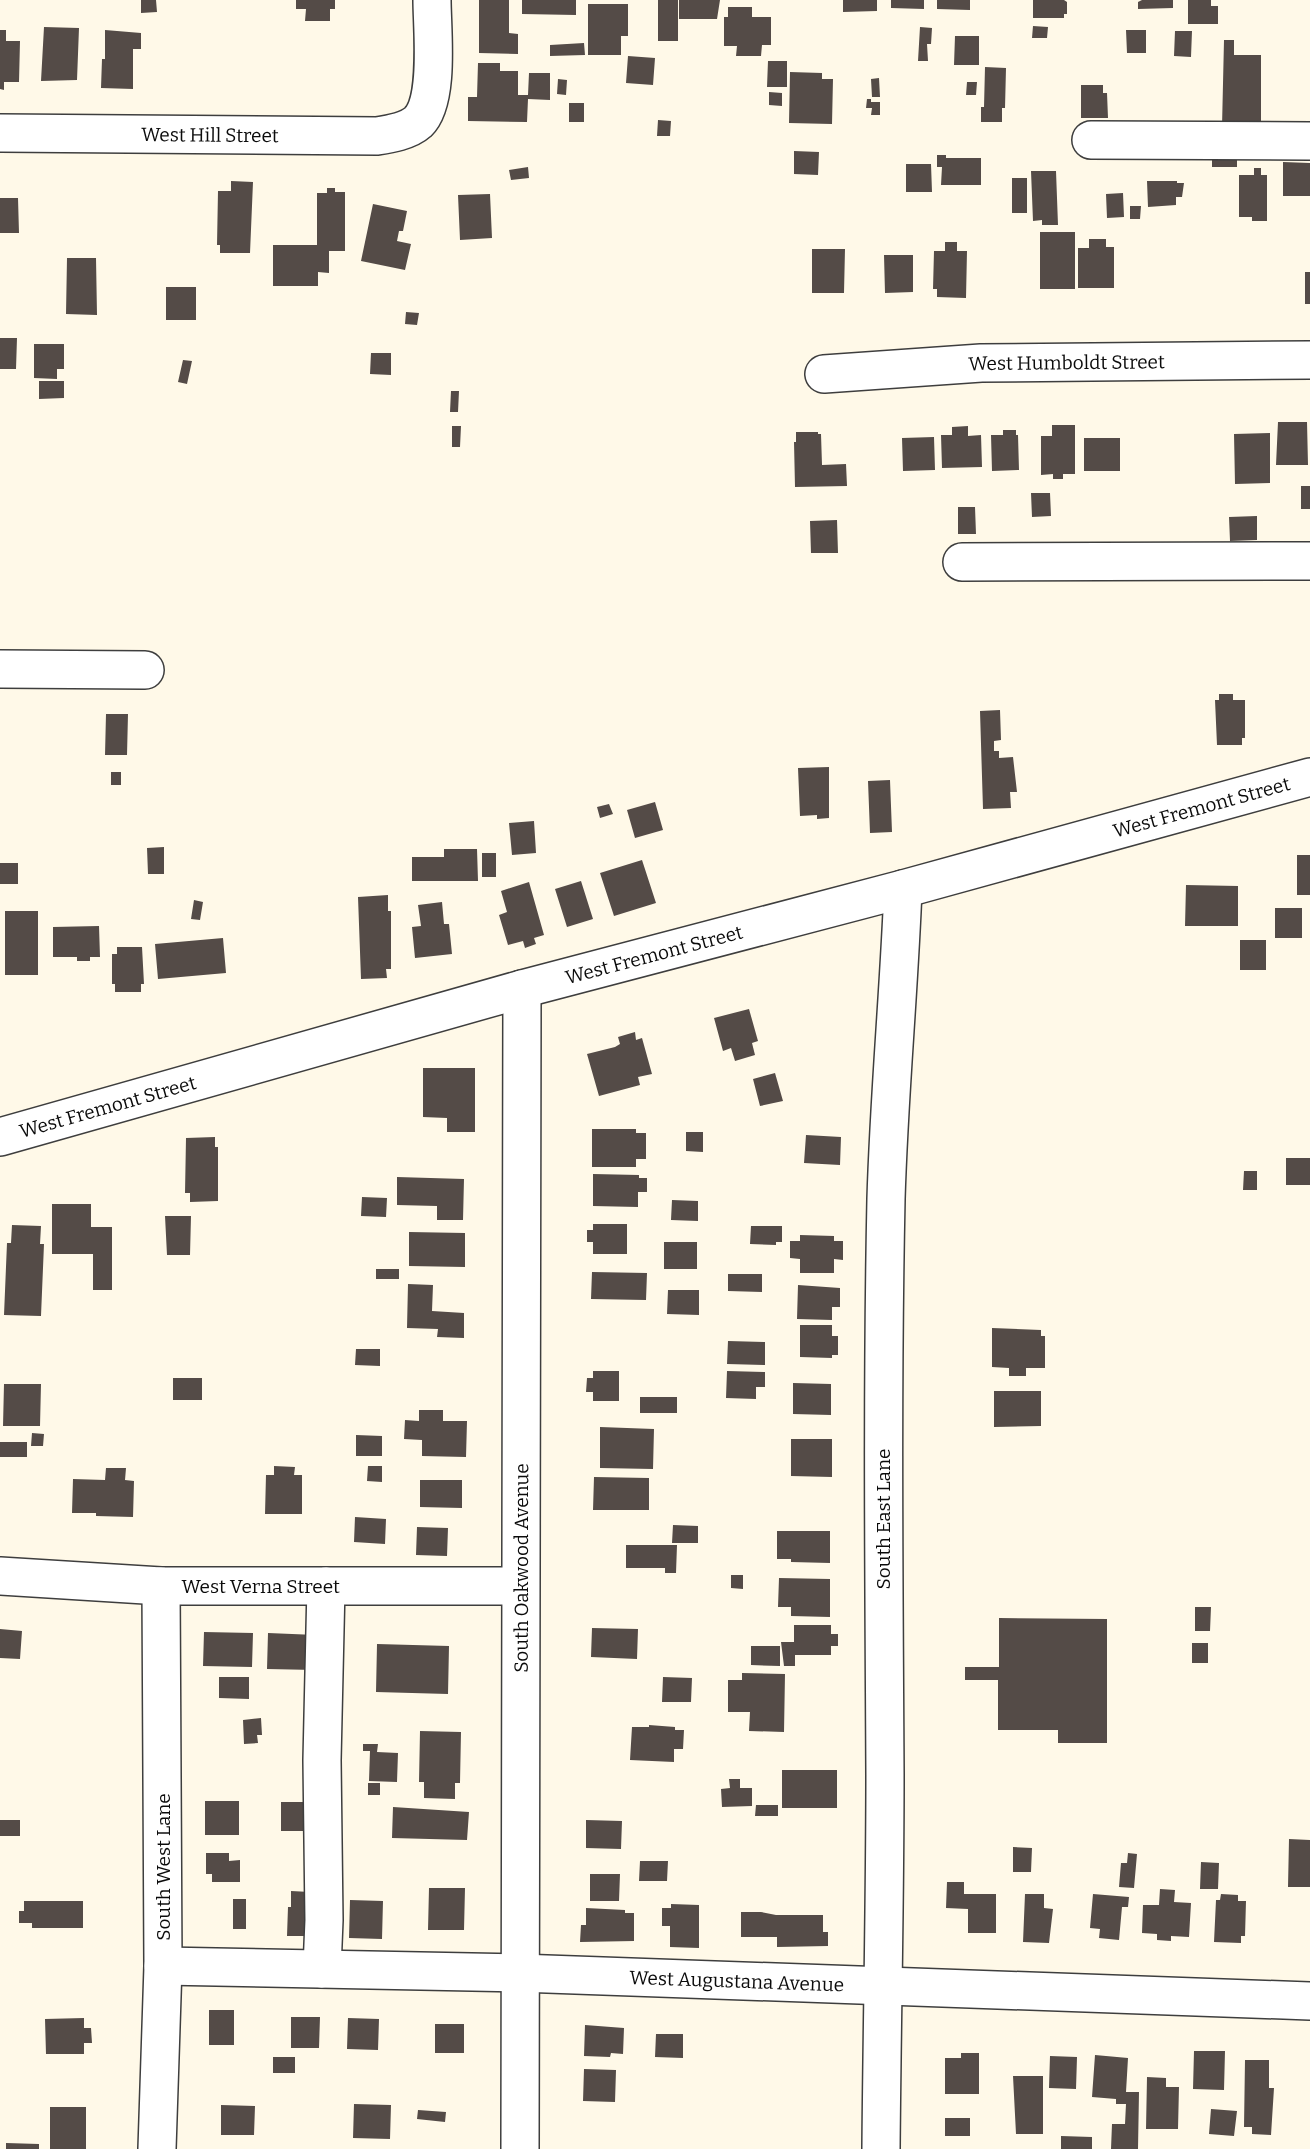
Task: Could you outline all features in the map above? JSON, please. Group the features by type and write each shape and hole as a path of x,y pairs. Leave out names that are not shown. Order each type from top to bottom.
{"street":[{"name":"West Hill Street","path":"0,133 377,136 401,130 418,122 426,110 430,90 432,0"},
{"path":"1091,140 1310,141"},
{"name":"West Humboldt Street","path":"824,374 981,363 1310,360"},
{"path":"961,562 1310,561"},
{"path":"0,669 145,670"},
{"name":"West Fremont Street","path":"0,1136 522,989 903,889 1310,777"},
{"name":"South East Lane","path":"881,2149 886,1196 892,1049 903,889"},
{"name":"South Oakwood Avenue","path":"520,2149 522,989"},
{"name":"West Verna Street","path":"0,1576 161,1586 520,1586"},
{"name":"South West Lane","path":"157,2149 163,1966 161,1586"},
{"path":"322,1969 322,1760 326,1586"},
{"name":"West Augustana Avenue","path":"163,1966 519,1973 1310,2000"}],"building":[{"path":"141,0 156,0 157,12 141,13"},
{"path":"296,0 335,0 335,9 330,9 330,21 305,21 306,9 296,9"},
{"path":"479,0 509,0 509,33 518,34 518,54 479,53"},
{"path":"522,0 576,0 576,15 522,14"},
{"path":"658,0 678,0 678,41 658,41"},
{"path":"679,0 720,0 717,19 679,19"},
{"path":"843,0 877,0 877,11 843,12"},
{"path":"891,0 924,0 924,9 891,8"},
{"path":"937,0 970,0 970,10 937,9"},
{"path":"1033,0 1064,0 1067,2 1067,14 1064,14 1064,18 1033,18"},
{"path":"1173,0 1173,8 1138,9 1138,2"},
{"path":"1188,0 1211,0 1211,6 1218,6 1218,24 1188,24"},
{"path":"588,4 628,4 628,36 621,36 621,55 588,55"},
{"path":"728,7 752,7 752,17 771,17 771,45 762,45 761,56 736,56 737,46 724,46 724,17 728,17"},
{"path":"1033,26 1048,27 1047,38 1032,38"},
{"path":"44,27 79,28 77,80 41,81"},
{"path":"920,27 932,28 931,44 927,44 928,61 918,61"},
{"path":"0,30 6,30 6,41 20,41 19,82 4,82 4,90 0,89"},
{"path":"105,30 141,33 141,49 133,49 133,89 101,88"},
{"path":"1126,30 1146,30 1146,53 1127,53"},
{"path":"1175,31 1192,31 1191,57 1174,56"},
{"path":"955,36 979,36 979,65 954,65"},
{"path":"1224,40 1234,40 1234,55 1261,55 1261,127 1222,127"},
{"path":"584,43 585,55 550,56 550,45"},
{"path":"628,56 655,58 653,85 626,83"},
{"path":"768,61 787,61 787,87 767,87"},
{"path":"478,63 500,63 500,71 518,71 518,95 528,95 529,73 550,73 550,100 528,99 527,122 468,121 468,97 477,97"},
{"path":"985,67 1006,68 1002,122 981,122"},
{"path":"790,72 822,73 822,79 833,79 832,124 789,123"},
{"path":"879,78 880,97 872,97 871,79"},
{"path":"558,79 567,80 566,95 557,94"},
{"path":"967,82 977,82 976,95 966,95"},
{"path":"1081,85 1103,85 1103,93 1107,93 1108,118 1081,118"},
{"path":"769,92 782,93 782,106 769,105"},
{"path":"867,99 880,102 880,115 871,115 872,108 866,108"},
{"path":"569,103 584,103 584,122 569,122"},
{"path":"658,120 671,121 670,136 657,136"},
{"path":"1204,150 1237,150 1237,167 1212,167 1212,160 1203,160"},
{"path":"794,151 819,152 818,175 794,174"},
{"path":"937,155 946,155 946,158 981,158 981,185 941,185 942,167 937,167"},
{"path":"1283,162 1310,163 1310,196 1283,196"},
{"path":"906,164 931,164 932,192 906,192"},
{"path":"528,167 529,178 511,180 509,170"},
{"path":"1254,168 1261,168 1261,175 1267,175 1267,221 1252,221 1252,217 1239,217 1239,175 1254,175"},
{"path":"1031,171 1056,171 1058,225 1042,225 1042,220 1033,221"},
{"path":"1012,178 1027,178 1027,213 1012,213"},
{"path":"231,181 253,182 250,253 220,253 220,245 217,245 218,191 231,191"},
{"path":"1147,181 1184,183 1182,197 1176,197 1176,205 1148,207"},
{"path":"327,188 335,188 335,192 345,192 345,251 329,251 329,273 318,272 318,286 273,286 273,245 317,245 317,193 327,193"},
{"path":"1123,193 1124,217 1107,218 1106,194"},
{"path":"490,194 492,238 460,240 458,195"},
{"path":"0,198 18,198 19,233 0,233"},
{"path":"373,204 407,211 403,231 399,231 397,241 411,244 405,270 361,261"},
{"path":"1130,206 1141,206 1140,219 1130,219"},
{"path":"1040,232 1075,232 1075,289 1040,289"},
{"path":"1089,239 1106,239 1106,247 1114,247 1114,288 1078,288 1078,248 1089,248"},
{"path":"945,242 957,242 957,251 967,251 966,298 937,297 937,289 933,289 934,251 945,251"},
{"path":"812,249 845,249 844,293 812,293"},
{"path":"884,255 913,255 913,292 885,293"},
{"path":"67,258 96,258 97,315 66,314"},
{"path":"1305,272 1310,272 1310,304 1305,304"},
{"path":"166,287 196,287 196,320 166,320"},
{"path":"406,312 419,313 417,325 405,324"},
{"path":"0,338 17,338 16,369 0,369"},
{"path":"34,344 64,344 64,369 57,369 57,379 34,378"},
{"path":"371,353 391,353 391,375 370,374"},
{"path":"183,360 192,361 187,384 178,382"},
{"path":"39,381 64,381 64,398 39,399"},
{"path":"451,391 459,391 458,412 450,412"},
{"path":"1278,422 1307,422 1308,465 1276,465"},
{"path":"1052,425 1075,425 1075,474 1063,474 1063,479 1053,479 1053,474 1041,475 1041,436 1052,436"},
{"path":"452,426 461,426 460,447 452,447"},
{"path":"968,426 968,436 981,435 982,467 942,468 941,435 952,435 952,427"},
{"path":"1003,430 1016,430 1018,435 1019,470 992,471 991,435 1003,435"},
{"path":"796,432 821,434 822,465 846,464 847,486 795,487"},
{"path":"1270,433 1270,483 1235,484 1234,434"},
{"path":"934,437 935,470 903,471 902,438"},
{"path":"1084,438 1120,438 1120,471 1084,471"},
{"path":"1301,486 1310,486 1310,509 1301,509"},
{"path":"1031,493 1050,493 1051,516 1032,517"},
{"path":"958,507 975,507 976,534 958,534"},
{"path":"1257,516 1257,540 1230,541 1229,517"},
{"path":"837,520 838,553 811,553 810,521"},
{"path":"1219,694 1233,694 1233,700 1245,700 1245,738 1242,738 1242,745 1217,745 1215,700 1219,700"},
{"path":"1000,710 1001,740 994,741 994,751 999,751 999,758 1013,757 1017,792 1010,792 1011,808 983,809 980,711"},
{"path":"106,714 128,714 127,755 105,755"},
{"path":"829,767 829,818 817,819 817,815 800,816 798,768"},
{"path":"111,772 121,772 121,785 111,785"},
{"path":"890,780 892,832 870,833 868,781"},
{"path":"655,802 663,830 635,838 627,810"},
{"path":"609,804 613,814 600,818 597,807"},
{"path":"534,821 536,853 512,855 509,823"},
{"path":"164,847 164,874 148,874 147,848"},
{"path":"444,849 477,849 478,881 412,881 412,857 444,857"},
{"path":"482,853 496,853 496,877 482,877"},
{"path":"1297,855 1310,855 1310,895 1297,895"},
{"path":"642,860 656,903 614,916 600,873"},
{"path":"0,863 18,863 18,884 0,884"},
{"path":"581,881 593,919 567,927 555,889"},
{"path":"529,882 544,935 534,938 536,944 525,948 523,941 508,945 499,915 507,912 501,891"},
{"path":"1186,885 1238,886 1238,926 1185,926"},
{"path":"388,895 388,911 391,911 391,969 386,969 387,978 361,979 358,897"},
{"path":"194,900 203,902 200,920 191,919"},
{"path":"442,902 444,924 449,924 452,954 415,958 412,927 421,926 418,905"},
{"path":"1275,908 1302,908 1302,938 1275,938"},
{"path":"5,911 38,911 38,975 5,975"},
{"path":"99,926 100,957 90,957 90,961 77,961 77,957 53,957 53,927"},
{"path":"223,938 226,973 158,979 155,944"},
{"path":"1240,940 1266,940 1266,970 1240,970"},
{"path":"117,947 142,947 144,984 141,984 141,992 115,992 115,984 112,984 112,954 117,954"},
{"path":"749,1009 758,1041 752,1043 755,1055 735,1061 731,1048 723,1051 714,1018"},
{"path":"635,1032 636,1040 642,1038 652,1074 638,1077 640,1085 599,1096 587,1054 615,1047 620,1044 618,1037"},
{"path":"423,1068 475,1068 475,1132 447,1132 447,1118 423,1117"},
{"path":"775,1073 783,1101 760,1106 753,1079"},
{"path":"592,1129 636,1129 636,1133 646,1133 646,1159 636,1159 636,1167 592,1167"},
{"path":"686,1132 703,1132 703,1152 686,1151"},
{"path":"806,1135 841,1137 840,1165 804,1163"},
{"path":"215,1137 215,1147 218,1147 218,1201 190,1202 190,1193 185,1193 186,1138"},
{"path":"1286,1158 1310,1158 1310,1185 1286,1185"},
{"path":"1244,1171 1257,1171 1257,1190 1243,1190"},
{"path":"593,1174 639,1175 639,1178 647,1178 647,1192 638,1192 638,1207 593,1206"},
{"path":"397,1177 464,1179 463,1220 437,1220 437,1206 397,1205"},
{"path":"362,1197 387,1198 386,1217 361,1216"},
{"path":"672,1200 698,1201 698,1221 671,1220"},
{"path":"52,1204 91,1204 91,1227 112,1227 112,1290 93,1290 93,1254 52,1254"},
{"path":"165,1216 191,1216 190,1255 167,1255"},
{"path":"593,1224 627,1224 627,1254 593,1254 593,1242 587,1242 587,1230 593,1230"},
{"path":"12,1225 41,1226 40,1244 44,1244 41,1316 4,1315 7,1243 11,1243"},
{"path":"751,1226 782,1226 782,1242 776,1242 776,1245 750,1244"},
{"path":"409,1232 465,1233 465,1267 409,1266"},
{"path":"800,1235 834,1236 834,1241 843,1241 843,1260 834,1259 834,1273 800,1273 800,1259 790,1258 790,1241 800,1241"},
{"path":"664,1242 697,1242 697,1269 664,1269"},
{"path":"376,1269 399,1269 399,1279 376,1279"},
{"path":"592,1272 647,1273 646,1300 591,1299"},
{"path":"728,1274 762,1274 762,1292 728,1291"},
{"path":"408,1284 433,1285 432,1311 464,1313 464,1338 437,1337 438,1329 407,1328"},
{"path":"798,1285 840,1288 840,1307 832,1307 832,1320 797,1319"},
{"path":"668,1290 699,1290 699,1315 667,1314"},
{"path":"800,1325 832,1325 832,1336 838,1336 838,1355 832,1355 832,1358 800,1357"},
{"path":"992,1328 1041,1330 1041,1336 1045,1336 1045,1368 1026,1368 1026,1376 1009,1376 1009,1368 992,1367"},
{"path":"728,1341 765,1342 765,1365 727,1364"},
{"path":"356,1349 380,1349 380,1366 355,1365"},
{"path":"593,1371 619,1371 619,1401 593,1401 593,1392 586,1392 587,1378 593,1378"},
{"path":"727,1371 765,1372 765,1387 756,1387 756,1399 726,1398"},
{"path":"173,1378 202,1378 202,1400 173,1400"},
{"path":"793,1383 831,1384 831,1415 793,1414"},
{"path":"4,1384 41,1384 40,1426 3,1426"},
{"path":"994,1391 1041,1391 1041,1426 994,1427"},
{"path":"640,1397 677,1397 677,1413 640,1413"},
{"path":"419,1410 443,1410 443,1421 467,1421 466,1457 422,1456 422,1440 404,1439 405,1420 419,1421"},
{"path":"600,1427 654,1429 653,1469 600,1468"},
{"path":"32,1433 44,1434 43,1446 31,1446"},
{"path":"356,1435 382,1436 382,1456 356,1456"},
{"path":"791,1439 832,1439 832,1477 791,1476"},
{"path":"0,1442 27,1442 27,1457 0,1457"},
{"path":"274,1466 295,1467 294,1475 302,1475 302,1514 265,1514 266,1475 274,1475"},
{"path":"368,1466 382,1466 382,1482 367,1481"},
{"path":"106,1468 126,1468 125,1480 134,1481 133,1517 72,1513 73,1479 105,1480"},
{"path":"594,1477 649,1478 649,1510 593,1510"},
{"path":"420,1480 462,1480 462,1508 420,1507"},
{"path":"355,1517 386,1519 385,1544 354,1542"},
{"path":"673,1525 698,1526 698,1543 672,1543"},
{"path":"417,1527 448,1528 447,1556 416,1555"},
{"path":"777,1531 830,1531 830,1563 777,1559"},
{"path":"626,1545 677,1545 676,1573 665,1573 665,1568 626,1568"},
{"path":"731,1575 743,1575 743,1589 731,1588"},
{"path":"779,1578 830,1579 830,1617 791,1616 791,1607 778,1607"},
{"path":"1195,1607 1211,1607 1210,1631 1195,1631"},
{"path":"999,1618 1107,1619 1107,1743 1058,1743 1058,1730 998,1730 998,1680 965,1680 965,1667 999,1667"},
{"path":"794,1625 831,1625 831,1634 838,1634 838,1646 831,1646 831,1655 795,1655 795,1666 784,1666 781,1642 794,1642"},
{"path":"592,1628 638,1629 637,1659 591,1657"},
{"path":"0,1629 22,1631 20,1659 0,1658"},
{"path":"204,1632 253,1633 252,1667 203,1666"},
{"path":"268,1633 316,1635 315,1670 267,1669"},
{"path":"1192,1643 1208,1643 1208,1663 1192,1663"},
{"path":"377,1644 449,1646 448,1694 376,1692"},
{"path":"751,1646 780,1646 780,1666 751,1665"},
{"path":"742,1673 785,1674 784,1732 749,1731 750,1712 728,1712 728,1680 742,1680"},
{"path":"219,1677 249,1677 249,1699 219,1698"},
{"path":"663,1677 692,1678 691,1702 662,1702"},
{"path":"261,1718 262,1735 257,1735 258,1743 244,1744 243,1720"},
{"path":"649,1725 684,1730 683,1749 674,1749 674,1762 630,1760 632,1727"},
{"path":"420,1731 461,1732 460,1783 455,1783 455,1799 424,1798 424,1782 419,1782"},
{"path":"363,1744 378,1744 377,1752 398,1753 397,1782 369,1781 370,1751 363,1751"},
{"path":"782,1770 837,1770 837,1808 782,1808"},
{"path":"729,1779 740,1779 740,1788 752,1788 752,1806 722,1807 721,1789 730,1788"},
{"path":"368,1783 380,1783 380,1795 368,1795"},
{"path":"205,1801 239,1801 239,1835 205,1835"},
{"path":"281,1802 308,1802 308,1831 281,1831"},
{"path":"756,1805 778,1805 778,1816 755,1816"},
{"path":"393,1807 469,1812 467,1840 392,1838"},
{"path":"0,1820 20,1820 20,1836 0,1836"},
{"path":"586,1820 622,1821 621,1849 586,1848"},
{"path":"1289,1839 1310,1840 1310,1887 1288,1887"},
{"path":"1013,1847 1032,1848 1031,1872 1013,1872"},
{"path":"206,1853 229,1853 229,1861 240,1860 240,1882 212,1882 212,1874 206,1874"},
{"path":"1128,1853 1137,1854 1134,1888 1119,1887 1121,1863 1127,1863"},
{"path":"640,1861 668,1861 667,1881 639,1881"},
{"path":"1201,1862 1219,1863 1218,1889 1200,1889"},
{"path":"590,1874 620,1874 619,1901 590,1901"},
{"path":"947,1882 964,1882 964,1894 996,1894 996,1933 968,1933 968,1909 946,1908"},
{"path":"429,1888 465,1888 464,1930 428,1930"},
{"path":"1160,1889 1175,1890 1174,1902 1191,1903 1189,1937 1171,1936 1171,1941 1157,1940 1157,1934 1142,1933 1143,1905 1159,1905"},
{"path":"291,1891 310,1892 313,1936 287,1936"},
{"path":"1025,1894 1044,1894 1044,1908 1053,1909 1049,1943 1023,1942"},
{"path":"1093,1894 1129,1897 1128,1907 1122,1907 1119,1940 1099,1938 1100,1929 1090,1928"},
{"path":"1221,1894 1238,1895 1238,1901 1246,1901 1245,1936 1241,1936 1241,1943 1214,1942 1216,1900 1220,1900"},
{"path":"233,1899 246,1899 246,1929 233,1929"},
{"path":"350,1900 383,1901 382,1939 349,1938"},
{"path":"24,1901 83,1901 83,1928 32,1928 32,1923 19,1923 19,1911 24,1911"},
{"path":"671,1904 699,1905 699,1948 670,1947 670,1926 662,1926 662,1908 671,1908"},
{"path":"586,1908 634,1913 634,1941 580,1942 581,1925 586,1925"},
{"path":"741,1912 823,1915 823,1932 828,1932 828,1946 777,1947 777,1937 741,1937"},
{"path":"209,2010 234,2010 234,2045 209,2045"},
{"path":"291,2017 320,2017 319,2048 291,2048"},
{"path":"84,2018 84,2028 91,2028 92,2043 84,2043 84,2054 46,2054 45,2019"},
{"path":"348,2018 379,2019 378,2050 347,2049"},
{"path":"435,2024 464,2024 464,2053 435,2053"},
{"path":"585,2025 624,2028 623,2054 611,2053 610,2057 584,2056"},
{"path":"656,2034 683,2034 683,2058 655,2057"},
{"path":"1194,2051 1225,2051 1224,2090 1193,2089"},
{"path":"961,2053 979,2053 979,2094 945,2094 945,2058 961,2058"},
{"path":"1095,2055 1128,2058 1126,2092 1139,2092 1138,2149 1111,2149 1112,2124 1125,2124 1126,2104 1116,2104 1116,2099 1092,2097"},
{"path":"1050,2056 1077,2057 1076,2089 1049,2088"},
{"path":"273,2057 295,2057 295,2073 273,2073"},
{"path":"1245,2060 1269,2060 1269,2088 1274,2088 1271,2135 1252,2134 1252,2127 1244,2127"},
{"path":"584,2069 616,2070 615,2102 583,2101"},
{"path":"1013,2076 1043,2076 1043,2134 1016,2134"},
{"path":"1147,2077 1166,2078 1166,2087 1179,2087 1178,2129 1146,2129"},
{"path":"354,2104 391,2105 390,2139 353,2138"},
{"path":"221,2105 255,2106 254,2135 221,2135"},
{"path":"50,2107 86,2107 86,2149 50,2149"},
{"path":"1211,2109 1237,2111 1234,2136 1209,2134"},
{"path":"418,2110 446,2112 445,2122 417,2119"},
{"path":"945,2118 970,2118 970,2136 945,2136"},
{"path":"1061,2136 1092,2137 1092,2149 1061,2149"},
{"path":"6,2143 39,2144 39,2149 6,2149"}]}
